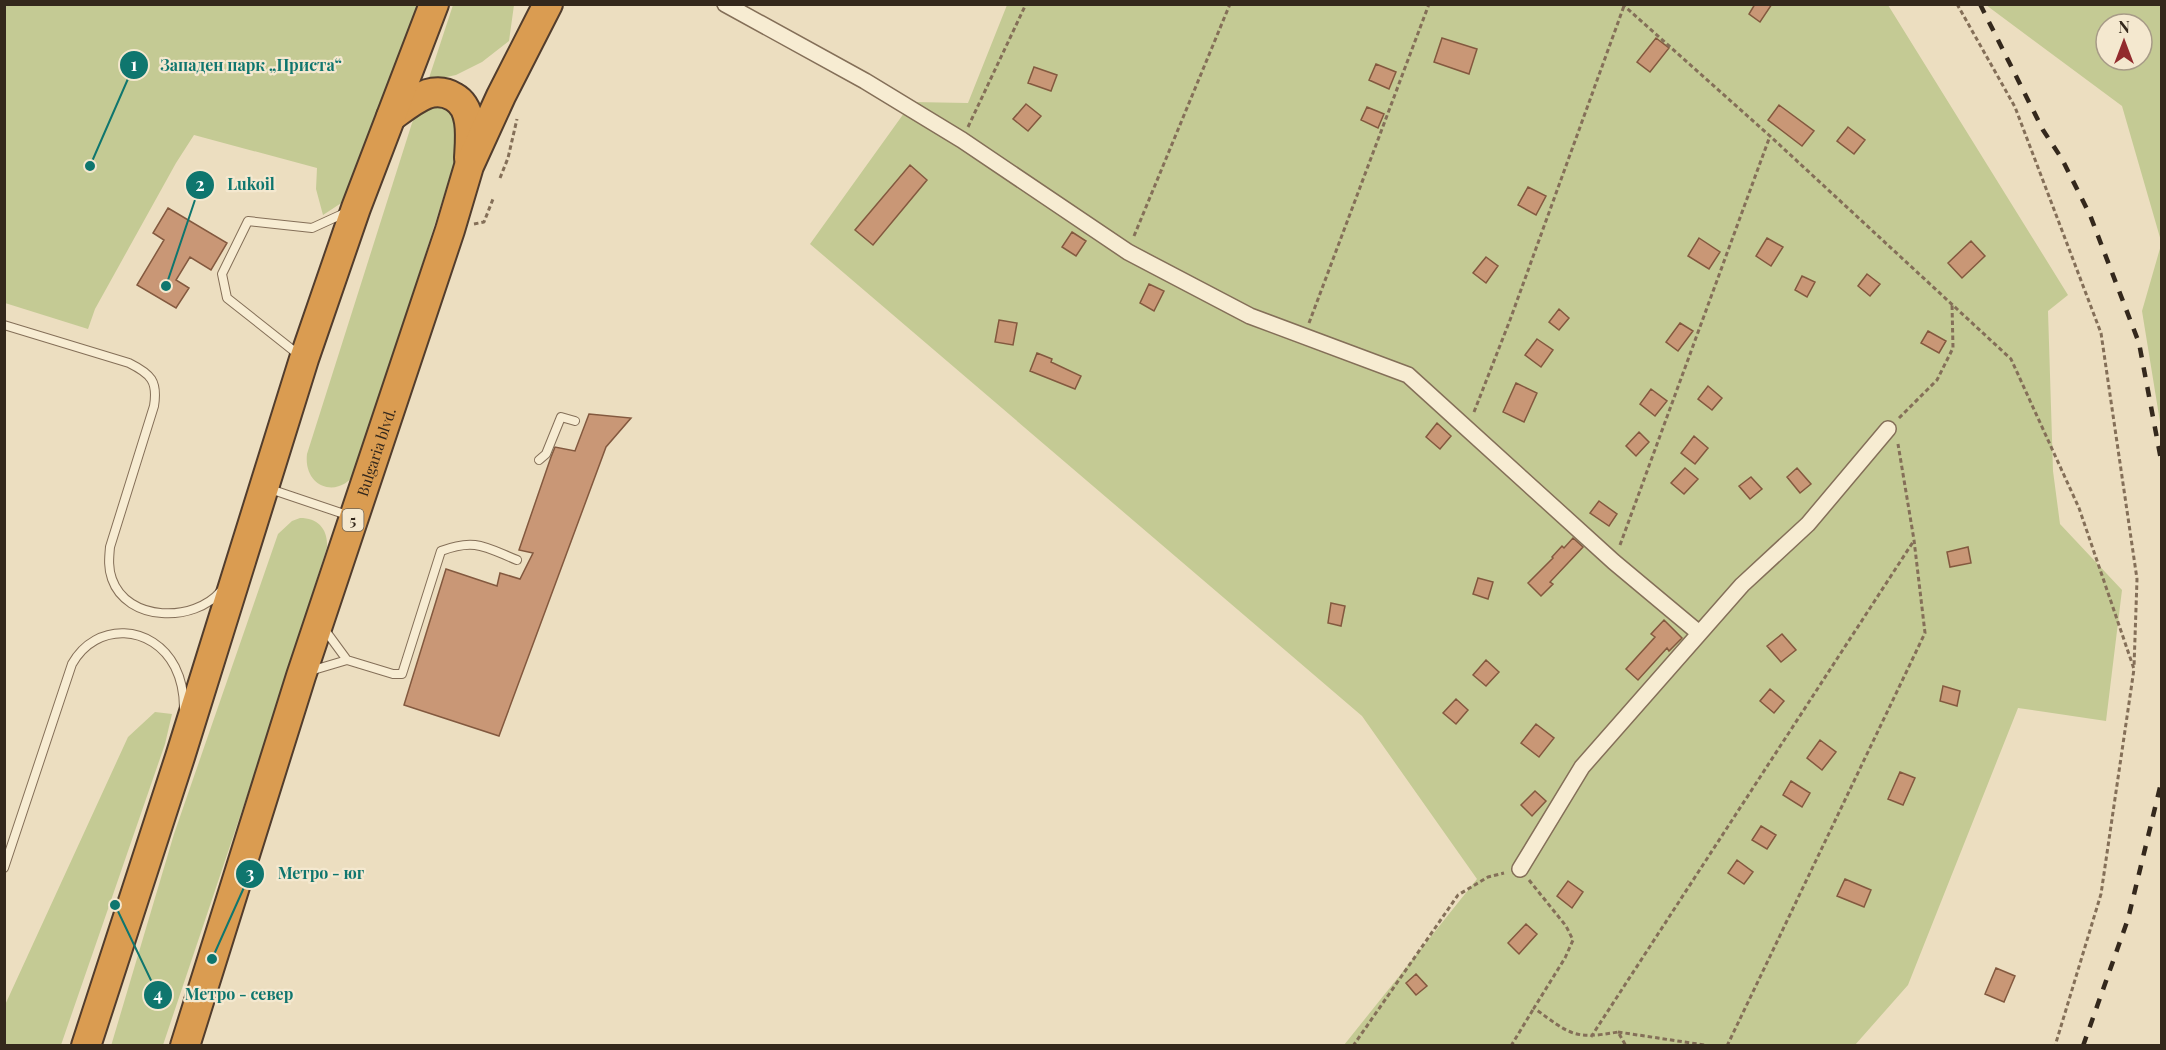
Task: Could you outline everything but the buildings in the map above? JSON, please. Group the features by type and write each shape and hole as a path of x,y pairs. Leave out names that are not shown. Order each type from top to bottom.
{"highway":[{"path":"86,1046 180,757 304,359 356,207 434,4"},
{"name":"Bulgaria blvd.","path":"185,1046 301,676 469,166 501,96 548,4"},
{"path":"391,117 428,94 438,91 459,99 466,108 469,122 469,166"}],"street":[{"path":"725,4 865,81 962,140 1128,252 1250,316 1408,375 1614,562 1699,633"},
{"path":"1520,869 1582,767 1742,585 1808,524 1888,429"}],"lane":[{"path":"304,359 227,298 222,274 248,220 312,228 356,207"},
{"path":"4,325 129,363 144,370 153,382 156,394 154,406 110,547 108,566 112,581 124,597 137,607 158,613 187,611 206,604 220,593 246,545"},
{"path":"539,460 546,454 561,417 575,421"},
{"path":"263,486 354,518"},
{"path":"301,676 312,670 347,660 393,674 402,674 441,551 457,545 476,544 517,560"},
{"path":"321,616 325,632 347,660"},
{"path":"4,868 72,664 90,642 104,635 135,634 151,641 174,665 181,682 184,699 180,757"}],"path":[{"path":"962,140 1026,4"},
{"path":"1128,252 1230,4"},
{"path":"1304,337 1430,4"},
{"path":"1957,4 2015,106 2101,333 2137,579 2134,669 2101,894 2055,1046"},
{"path":"1468,429 1510,320 1623,5 1770,136 2011,359 2079,508 2134,669"},
{"path":"500,178 508,158 518,118"},
{"path":"1614,562 1770,136"},
{"path":"484,222 492,199"},
{"path":"1727,1046 1925,633 1914,540 1897,439 1888,429 1937,380 1953,348 1952,304"},
{"path":"1591,1037 1914,540"},
{"path":"1353,1046 1458,895 1488,877 1520,869 1566,926 1573,940 1565,958 1510,1046"},
{"path":"1534,1008 1567,1032 1591,1037 1618,1032 1711,1046"},
{"path":"1618,1032 1626,1046"}],"green space":[{"path":"5,5 419,5 352,196 323,215 316,189 317,168 194,135 95,309 88,329 5,303"},
{"path":"453,5 514,5 509,41 482,62 456,75 428,81"},
{"path":"1007,5 1888,5 2068,295 2048,311 2053,471 2060,524 2122,590 2106,721 2018,708 1908,985 1855,1045 1344,1045 1477,879 1362,716 810,244 912,102 968,103"},
{"path":"1986,5 2160,5 2161,241 2122,106"},
{"path":"436,104 452,108 462,138 357,470 342,485 324,486 311,475 307,466 307,454 412,123 416,115"},
{"path":"2162,245 2161,428 2142,311"},
{"path":"300,518 312,520 321,526 326,535 327,547 267,736 163,1045 111,1046 174,834 278,534 292,521"},
{"path":"155,712 172,714 165,744 61,1045 5,1045 5,1005 128,737"}],"railway":[{"path":"1980,4 2043,130 2062,159 2090,215 2139,343 2162,465"},
{"path":"2083,1046 2128,919 2162,779"}],"place":[{"name":"Западен парк „Приста“","path":"90,166"},
{"name":"Lukoil","path":"166,286"},
{"name":"Метро - север","path":"115,905"},
{"name":"Метро - юг","path":"212,959"}]}
